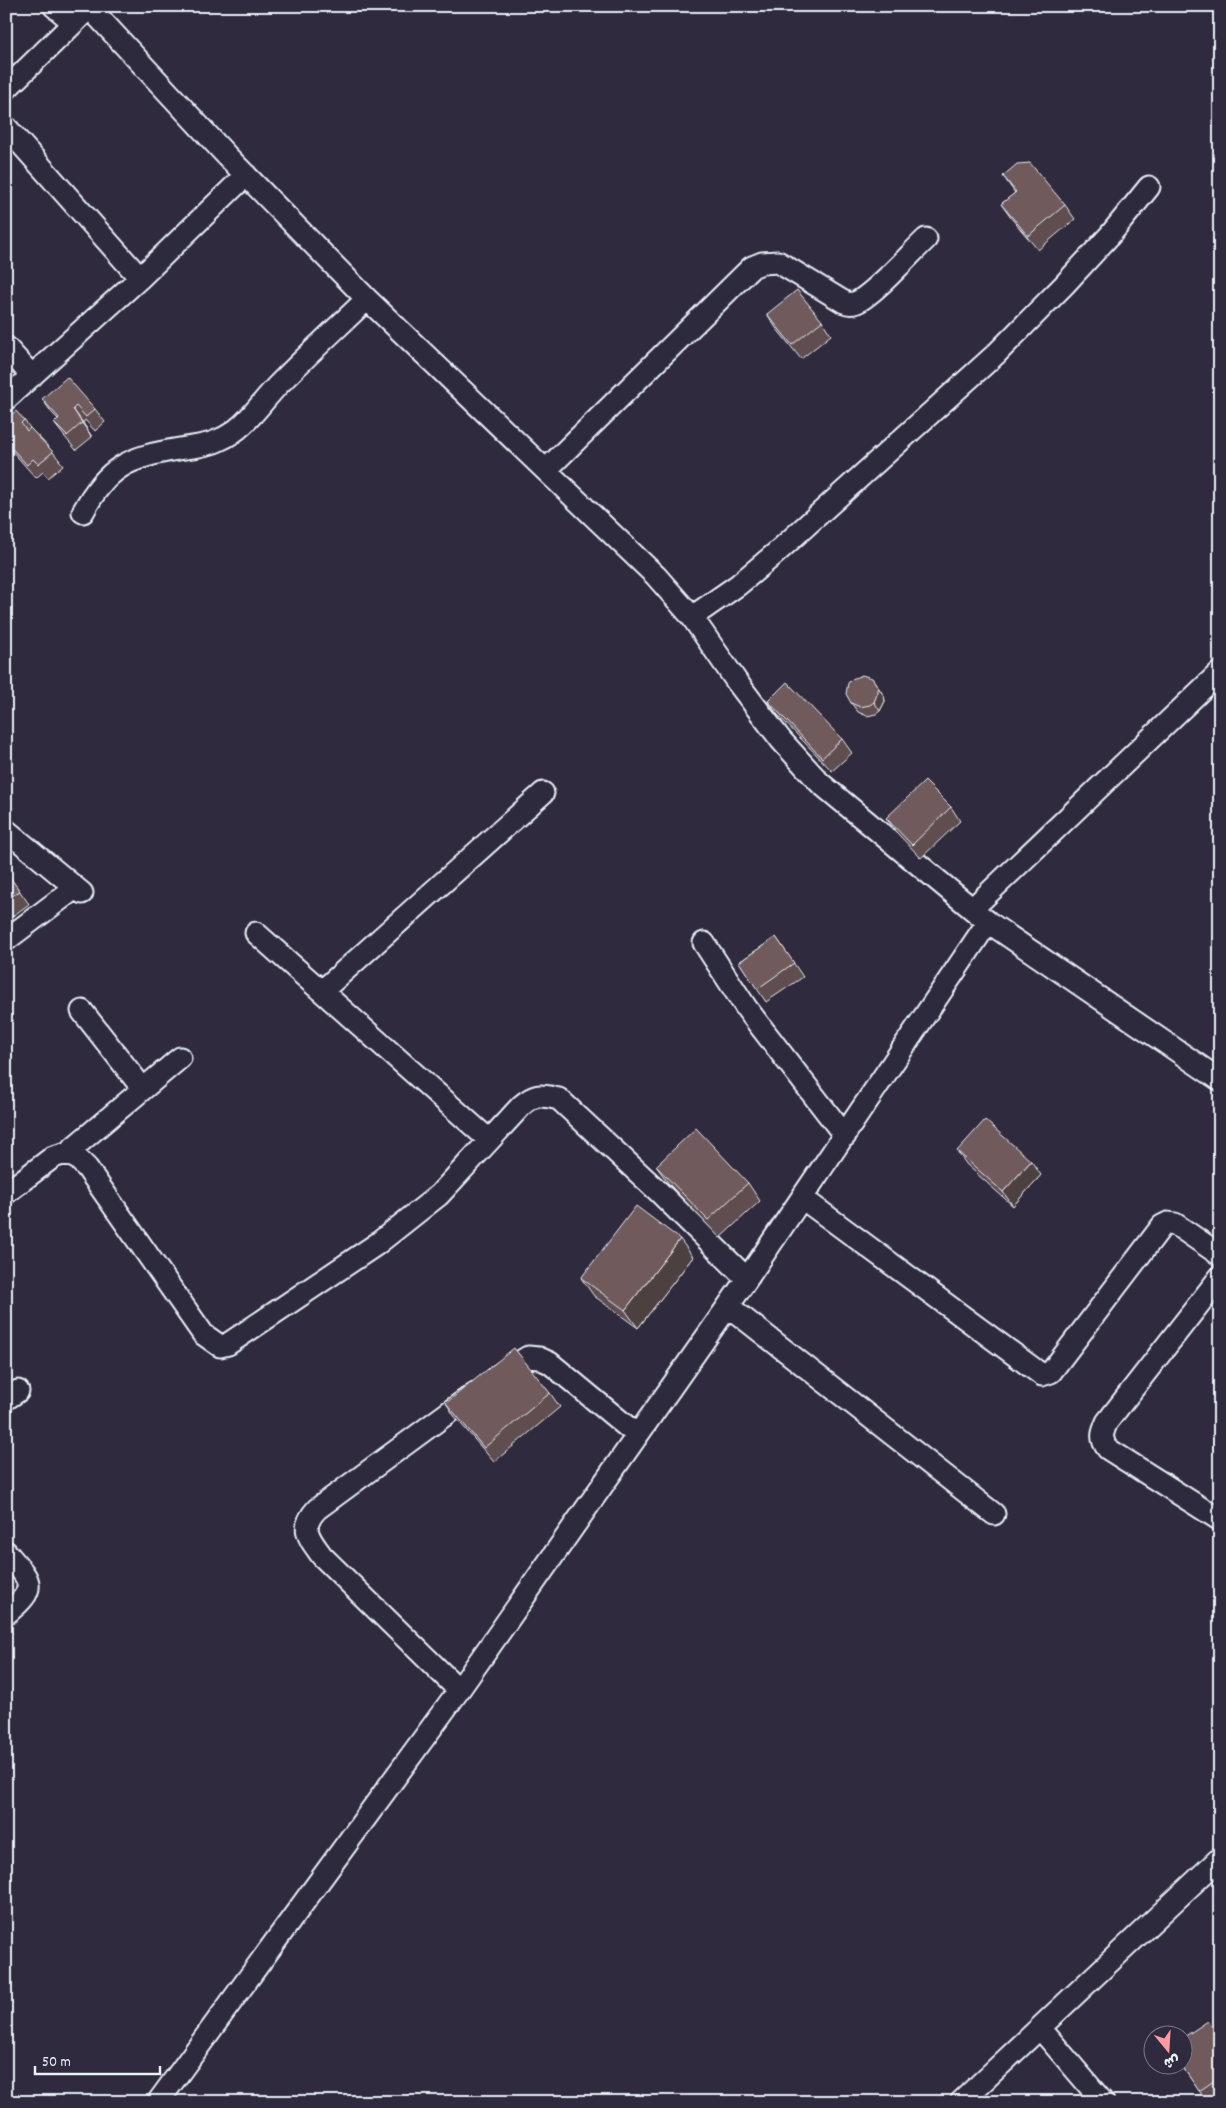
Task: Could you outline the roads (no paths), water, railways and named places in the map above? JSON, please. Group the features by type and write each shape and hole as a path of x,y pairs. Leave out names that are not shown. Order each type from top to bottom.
{"street":[{"path":"54,6 74,23"},
{"path":"6,89 90,7 246,175 367,299 656,576 692,617 737,682 776,733 820,783 980,915 1220,1080"},
{"path":"6,127 140,278"},
{"path":"6,398 140,278 246,175"},
{"path":"692,617 738,585 776,553 996,354 1064,286 1149,188"},
{"path":"546,470 752,268 762,263 778,262 844,302 851,304 872,291 926,239"},
{"path":"83,512 94,493 111,473 124,464 146,454 202,446 219,441 234,432 277,386 367,299"},
{"path":"6,346 32,376"},
{"path":"158,2102 459,1690 747,1279 844,1136 980,915 1220,672"},
{"path":"322,991 543,793"},
{"path":"6,940 78,890 7,831"},
{"path":"256,932 488,1139"},
{"path":"704,943 747,1009 844,1136"},
{"path":"82,1012 143,1089"},
{"path":"6,1193 53,1157 67,1153 180,1058"},
{"path":"67,1153 78,1159 86,1168 203,1334 220,1346 228,1344 377,1244 439,1196 488,1139 531,1097 540,1095 559,1099 658,1191 747,1279"},
{"path":"802,1198 1042,1375 1052,1372 1162,1226 1175,1224 1220,1255"},
{"path":"1220,1276 1107,1422 1102,1433 1102,1441 1108,1449 1220,1520"},
{"path":"728,1306 994,1514"},
{"path":"459,1690 322,1556 310,1539 306,1527 309,1517 317,1509 513,1365 528,1357 539,1358 550,1363 638,1435"},
{"path":"6,1552 24,1573 29,1582 28,1591 22,1602 6,1614"},
{"path":"961,2102 1220,1858"},
{"path":"1040,2028 1103,2102"}]}
